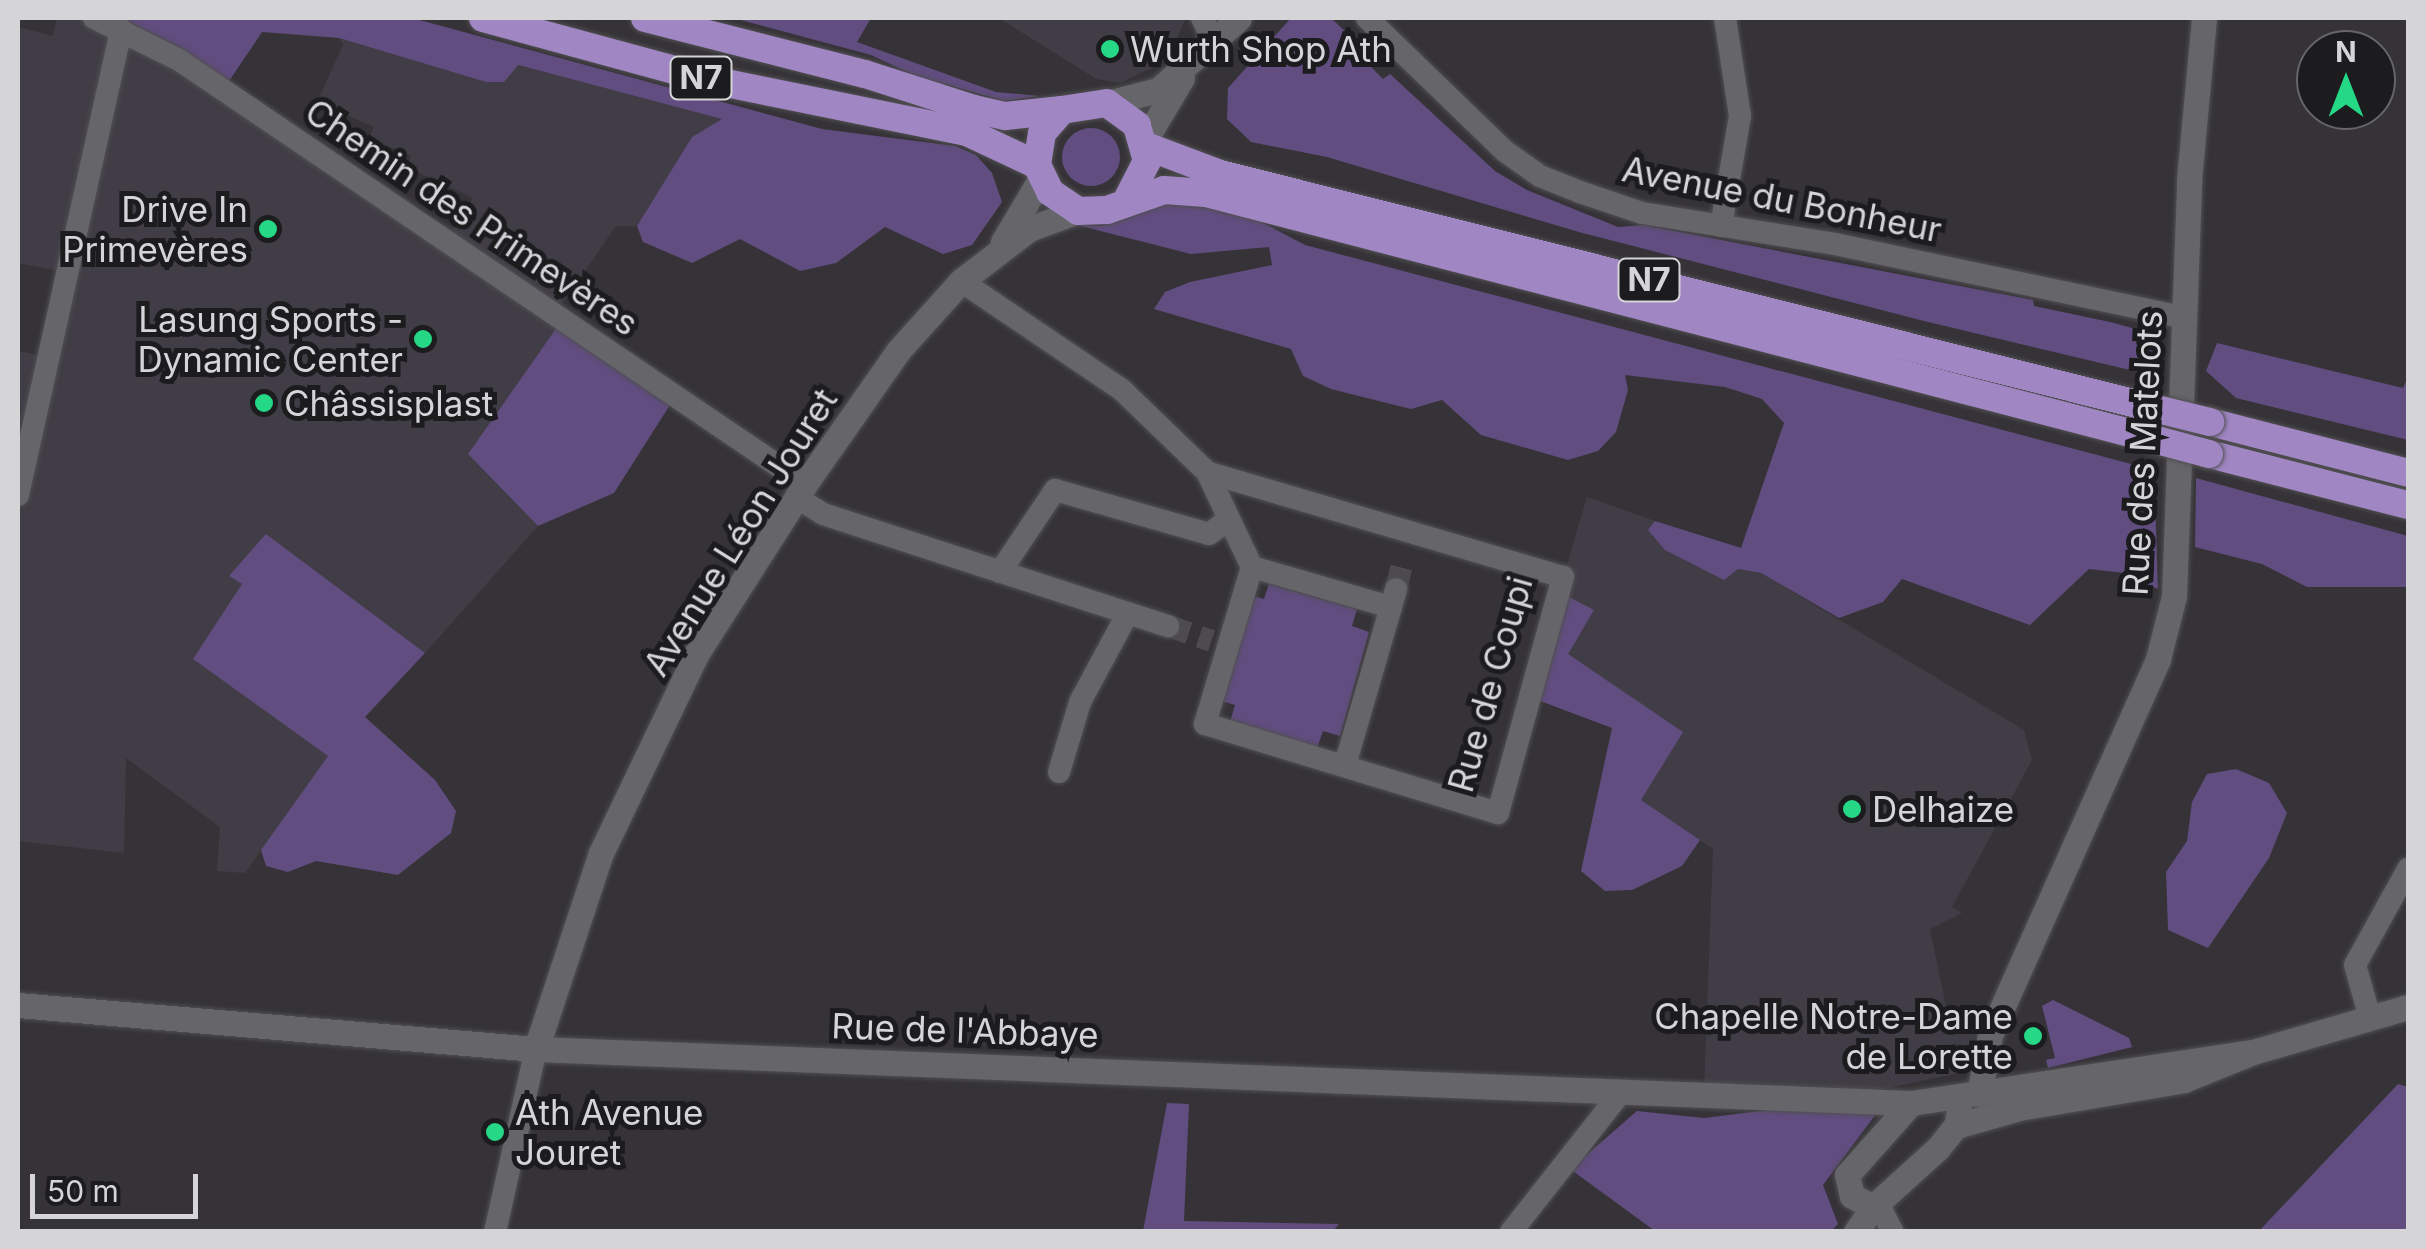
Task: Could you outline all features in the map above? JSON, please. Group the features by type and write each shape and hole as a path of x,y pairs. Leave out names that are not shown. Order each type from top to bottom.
{"highway":[{"name":"N7","path":"482,18 711,80 967,132 1039,171"},
{"name":"N7","path":"644,18 989,112 1062,110"},
{"path":"1107,103 1126,114 1145,143 1144,176 1128,200 1107,210 1078,211 1050,192 1039,171 1042,133 1062,110 1107,103"},
{"name":"N7","path":"1145,143 1220,174 2408,473"},
{"name":"N7","path":"1128,200 1164,190 1206,193 2408,505"}],"street":[{"name":"Chemin des Primevères","path":"94,18 179,60 801,491"},
{"path":"1202,18 1214,43"},
{"path":"1107,103 1158,90 1187,70 1239,18"},
{"name":"Avenue du Bonheur","path":"1367,18 1540,176 1642,213 2184,318"},
{"path":"1721,226 1740,116 1725,18"},
{"name":"Rue des Matelots","path":"1979,1094 1990,1036 2158,659 2174,596 2184,318 2204,18"},
{"path":"18,495 121,30"},
{"path":"1145,143 1187,70"},
{"name":"Avenue Léon Jouret","path":"998,249 1039,171"},
{"name":"Avenue Léon Jouret","path":"495,1232 536,1048 601,854 696,653 898,351 961,281 998,249 1052,217 1078,211"},
{"name":"Rue de Coupi","path":"961,281 1122,390 1207,472 1252,567 1220,643 1205,724 1498,813 1563,578 1207,472"},
{"path":"1000,572 1055,490 1209,534 1228,520"},
{"path":"801,491 823,514 1168,626"},
{"path":"1404,558 1410,535"},
{"path":"1252,567 1393,598 1345,765"},
{"path":"1059,772 1080,702 1128,613"},
{"path":"2370,1018 2354,965 2408,870"},
{"name":"Rue de l'Abbaye","path":"18,1006 536,1048 1911,1103 2253,1052"},
{"path":"1856,1232 1875,1205 1956,1126 2018,1108 2184,1080 2253,1052 2408,1007"},
{"path":"1510,1232 1621,1092"},
{"path":"1948,1099 1959,1110 1956,1126"},
{"path":"1893,1232 1875,1205 1852,1196 1848,1174 1911,1103"}],"shaded area":[{"path":"57,18 94,18 445,241 473,198 407,167 411,156 369,138 374,127 317,102 343,45 339,38 486,82 517,65 723,119 692,137 637,226 616,226 555,314 562,320 468,454 538,526 425,653 267,535 230,576 242,584 328,756 245,873 217,871 220,827 126,758 124,853 18,841 18,495 32,424 18,421 18,351 48,357 66,272 18,263 18,27 53,36"},
{"path":"94,18 412,18 822,129 955,146 976,155 992,173 1002,202 972,245 943,254 885,227 836,263 800,271 740,239 692,263 643,242 637,226 692,137 722,119 518,65 504,82 486,82 339,38 262,32 223,90"},
{"path":"733,18 871,18 857,42 996,92 1039,96 1004,101 945,84 943,89 871,55"},
{"name":"Wurth Shop Ath","path":"999,18 1186,18 1167,60 1121,83 1096,79"},
{"path":"1291,18 1331,18 1363,48 1358,54 1383,79 1390,74 1495,171 1527,190 1618,227 1643,225 2033,300 2034,306 2132,328 2157,355 2155,376 1579,232 1327,157 1251,142 1227,119 1228,88"},
{"path":"1091,128 1112,136 1120,157 1112,178 1091,186 1070,178 1062,157 1070,136"},
{"path":"1175,198 1250,216 1305,245 2154,470 2158,589 2124,573 2089,569 2030,625 1902,579 1883,602 1839,618 1761,573 1738,569 1724,580 1665,550 1648,530 1655,521 1741,548 1784,423 1762,399 1725,387 1625,375 1628,390 1616,432 1598,451 1568,460 1481,435 1442,400 1411,409 1331,389 1303,376 1291,349 1154,309 1165,292 1190,282 1272,265 1269,247 1191,254 1073,224 1101,226"},
{"path":"562,320 675,397 614,493 538,526 468,454"},
{"path":"2217,343 2403,388 2408,377 2408,440 2236,398 2206,371"},
{"path":"2196,478 2408,536 2408,587 2307,587 2262,564 2195,547"},
{"path":"1587,497 1655,521 1648,530 1738,569 1761,573 2024,730 2032,760 1952,907 1962,913 1930,929 1949,1022 1982,1018 1959,1073 1878,1090 1704,1091 1713,849 1641,800 1682,732 1567,654 1559,592"},
{"path":"266,534 425,653 365,717 435,780 456,811 451,833 398,875 316,861 288,872 266,866 261,850 328,756 193,659 242,584 229,576"},
{"path":"1269,584 1357,609 1352,626 1369,632 1340,736 1323,731 1317,748 1230,722 1235,705 1218,700 1249,595 1264,599"},
{"path":"1559,592 1594,610 1568,654 1683,732 1641,800 1700,840 1682,866 1632,890 1605,891 1581,871 1612,728 1535,699"},
{"path":"2236,769 2269,783 2287,813 2269,858 2208,948 2168,930 2166,872 2187,841 2192,802 2207,774"},
{"path":"2053,1000 2129,1038 2132,1047 2048,1068 2046,1060 2055,1058 2042,1006"},
{"path":"2398,1084 2408,1087 2408,1231 2259,1231"},
{"path":"1167,1103 1189,1104 1184,1221 1339,1224 1333,1231 1143,1231"},
{"path":"1792,1107 1876,1114 1823,1185 1838,1224 1831,1231 1655,1231 1570,1169 1637,1111 1704,1118"}],"tunnel":[{"path":"1396,589 1404,558"},
{"path":"1168,626 1212,641"}],"place":[{"name":"Wurth Shop Ath","path":"1110,49"},
{"name":"Drive In Primevères","path":"268,229"},
{"name":"Lasung Sports - Dynamic Center","path":"423,339"},
{"name":"Châssisplast","path":"264,403"},
{"name":"Delhaize","path":"1852,809"},
{"name":"Chapelle Notre-Dame de Lorette","path":"2033,1036"},
{"name":"Ath Avenue Jouret","path":"495,1132"}]}
